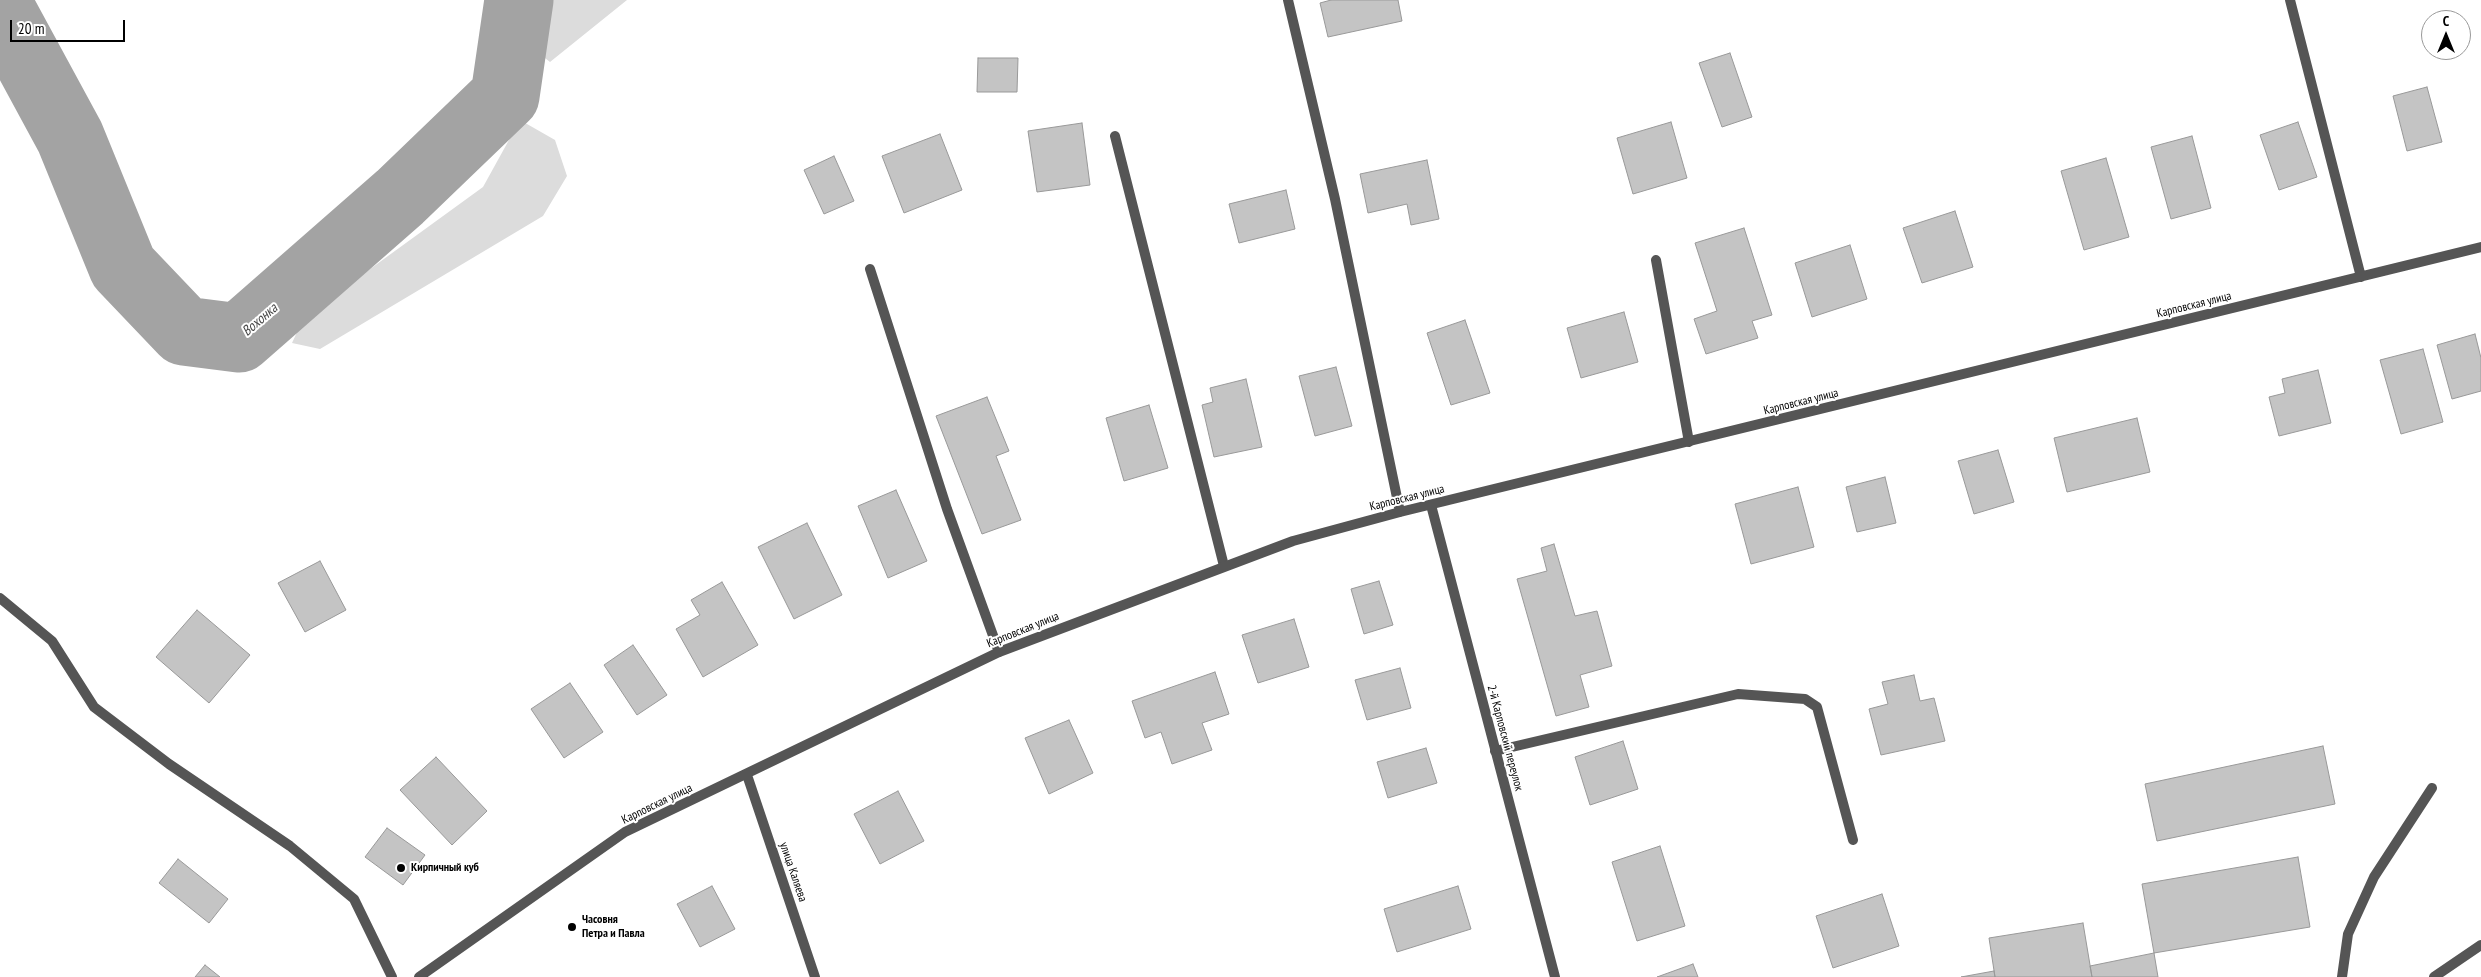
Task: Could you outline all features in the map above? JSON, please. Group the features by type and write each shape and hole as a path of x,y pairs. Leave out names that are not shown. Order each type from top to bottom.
{"street":[{"path":"1288,0 1335,199 1400,512"},
{"path":"2290,0 2360,277"},
{"path":"1115,136 1224,566"},
{"name":"Карповская улица","path":"419,977 625,832 747,775 999,652 1293,541 1400,512 2481,247"},
{"path":"1656,260 1689,442"},
{"path":"870,269 947,509 999,652"},
{"name":"2-й Карповский переулок","path":"1431,505 1554,977"},
{"path":"0,598 52,641 94,707 169,764 290,846 354,899 392,977"},
{"path":"1496,751 1738,694 1804,699 1817,707 1853,840"},
{"name":"улица Каляева","path":"747,775 815,977"},
{"path":"2342,977 2348,934 2374,876 2432,788"},
{"path":"2434,977 2481,946"}],"shaded area":[{"path":"552,0 627,0 550,62 531,47 530,30"},
{"path":"520,120 555,140 567,176 543,216 320,349 292,343 304,317 483,187"}],"building":[{"path":"1331,0 1398,0 1402,21 1328,37 1320,3"},
{"path":"1730,53 1752,117 1722,127 1699,63"},
{"path":"978,58 1018,58 1017,92 977,92"},
{"path":"2427,87 2442,142 2407,151 2393,96"},
{"path":"1671,122 1687,178 1633,194 1617,138"},
{"path":"2298,122 2317,177 2279,190 2260,135"},
{"path":"1082,123 1090,185 1037,192 1028,131"},
{"path":"940,134 962,190 904,213 882,156"},
{"path":"2192,136 2211,208 2171,219 2151,147"},
{"path":"834,156 854,201 824,214 804,170"},
{"path":"2106,158 2129,237 2084,250 2061,171"},
{"path":"1427,160 1439,219 1411,225 1407,204 1368,213 1360,174"},
{"path":"1286,190 1295,229 1239,243 1229,204"},
{"path":"1955,211 1973,267 1922,283 1903,228"},
{"path":"1744,228 1772,315 1752,321 1758,338 1706,354 1694,319 1717,311 1695,243"},
{"path":"1850,245 1867,299 1812,317 1795,263"},
{"path":"1624,312 1638,362 1581,378 1567,328"},
{"path":"1465,320 1490,393 1451,405 1427,333"},
{"path":"2475,334 2481,358 2481,391 2452,399 2437,345"},
{"path":"2423,349 2443,422 2401,434 2380,360"},
{"path":"1336,367 1352,426 1315,436 1299,376"},
{"path":"2318,370 2331,423 2279,436 2269,397 2285,393 2282,379"},
{"path":"1246,379 1262,447 1214,457 1202,405 1213,402 1210,388"},
{"path":"987,397 1009,451 996,456 1021,520 982,534 936,416"},
{"path":"1149,405 1168,468 1124,481 1106,418"},
{"path":"2137,418 2150,472 2067,492 2054,438"},
{"path":"1998,450 2014,502 1974,514 1958,461"},
{"path":"1885,477 1896,523 1857,532 1846,487"},
{"path":"1798,487 1814,547 1751,564 1735,504"},
{"path":"896,490 927,561 888,578 858,506"},
{"path":"807,523 842,595 794,619 758,547"},
{"path":"1554,544 1575,616 1597,611 1612,666 1580,675 1589,707 1556,716 1517,579 1547,571 1541,548"},
{"path":"320,561 346,610 305,632 278,583"},
{"path":"1379,581 1393,625 1364,634 1351,589"},
{"path":"722,582 758,645 703,677 676,629 700,615 691,600"},
{"path":"197,610 250,655 209,703 156,657"},
{"path":"1294,619 1309,667 1258,683 1242,635"},
{"path":"633,645 667,695 637,715 604,665"},
{"path":"1400,668 1411,708 1367,720 1355,680"},
{"path":"1215,672 1229,714 1202,723 1212,750 1172,764 1161,732 1145,738 1132,701"},
{"path":"1914,675 1920,701 1934,698 1945,741 1881,755 1869,709 1888,704 1882,682"},
{"path":"570,683 603,732 564,758 531,709"},
{"path":"1069,720 1093,773 1049,794 1025,738"},
{"path":"1623,741 1638,789 1590,805 1575,757"},
{"path":"2323,746 2335,804 2157,841 2145,784"},
{"path":"1426,748 1437,783 1388,798 1377,762"},
{"path":"436,757 487,811 452,845 400,790"},
{"path":"898,791 924,841 880,864 854,814"},
{"path":"387,828 425,855 403,885 365,857"},
{"path":"1660,846 1685,926 1637,941 1612,862"},
{"path":"2298,857 2310,927 2154,953 2142,884"},
{"path":"178,859 228,899 209,923 159,883"},
{"path":"712,886 735,929 700,947 677,904"},
{"path":"1458,886 1471,929 1397,952 1384,909"},
{"path":"1882,894 1899,946 1833,968 1816,916"},
{"path":"2083,923 2092,977 1995,977 1989,938"},
{"path":"2154,953 2158,977 2092,977 2090,966"},
{"path":"1693,964 1698,977 1657,977"},
{"path":"205,965 220,977 195,977"},
{"path":"1994,971 1995,977 1961,977"}],"waterway":[{"name":"Вохонка","path":"0,8 70,137 123,267 184,331 239,338 400,197 505,96 519,0"}],"place":[{"name":"Кирпичный куб","path":"401,868"},
{"name":"Часовня Петра и Павла","path":"572,927"}]}
